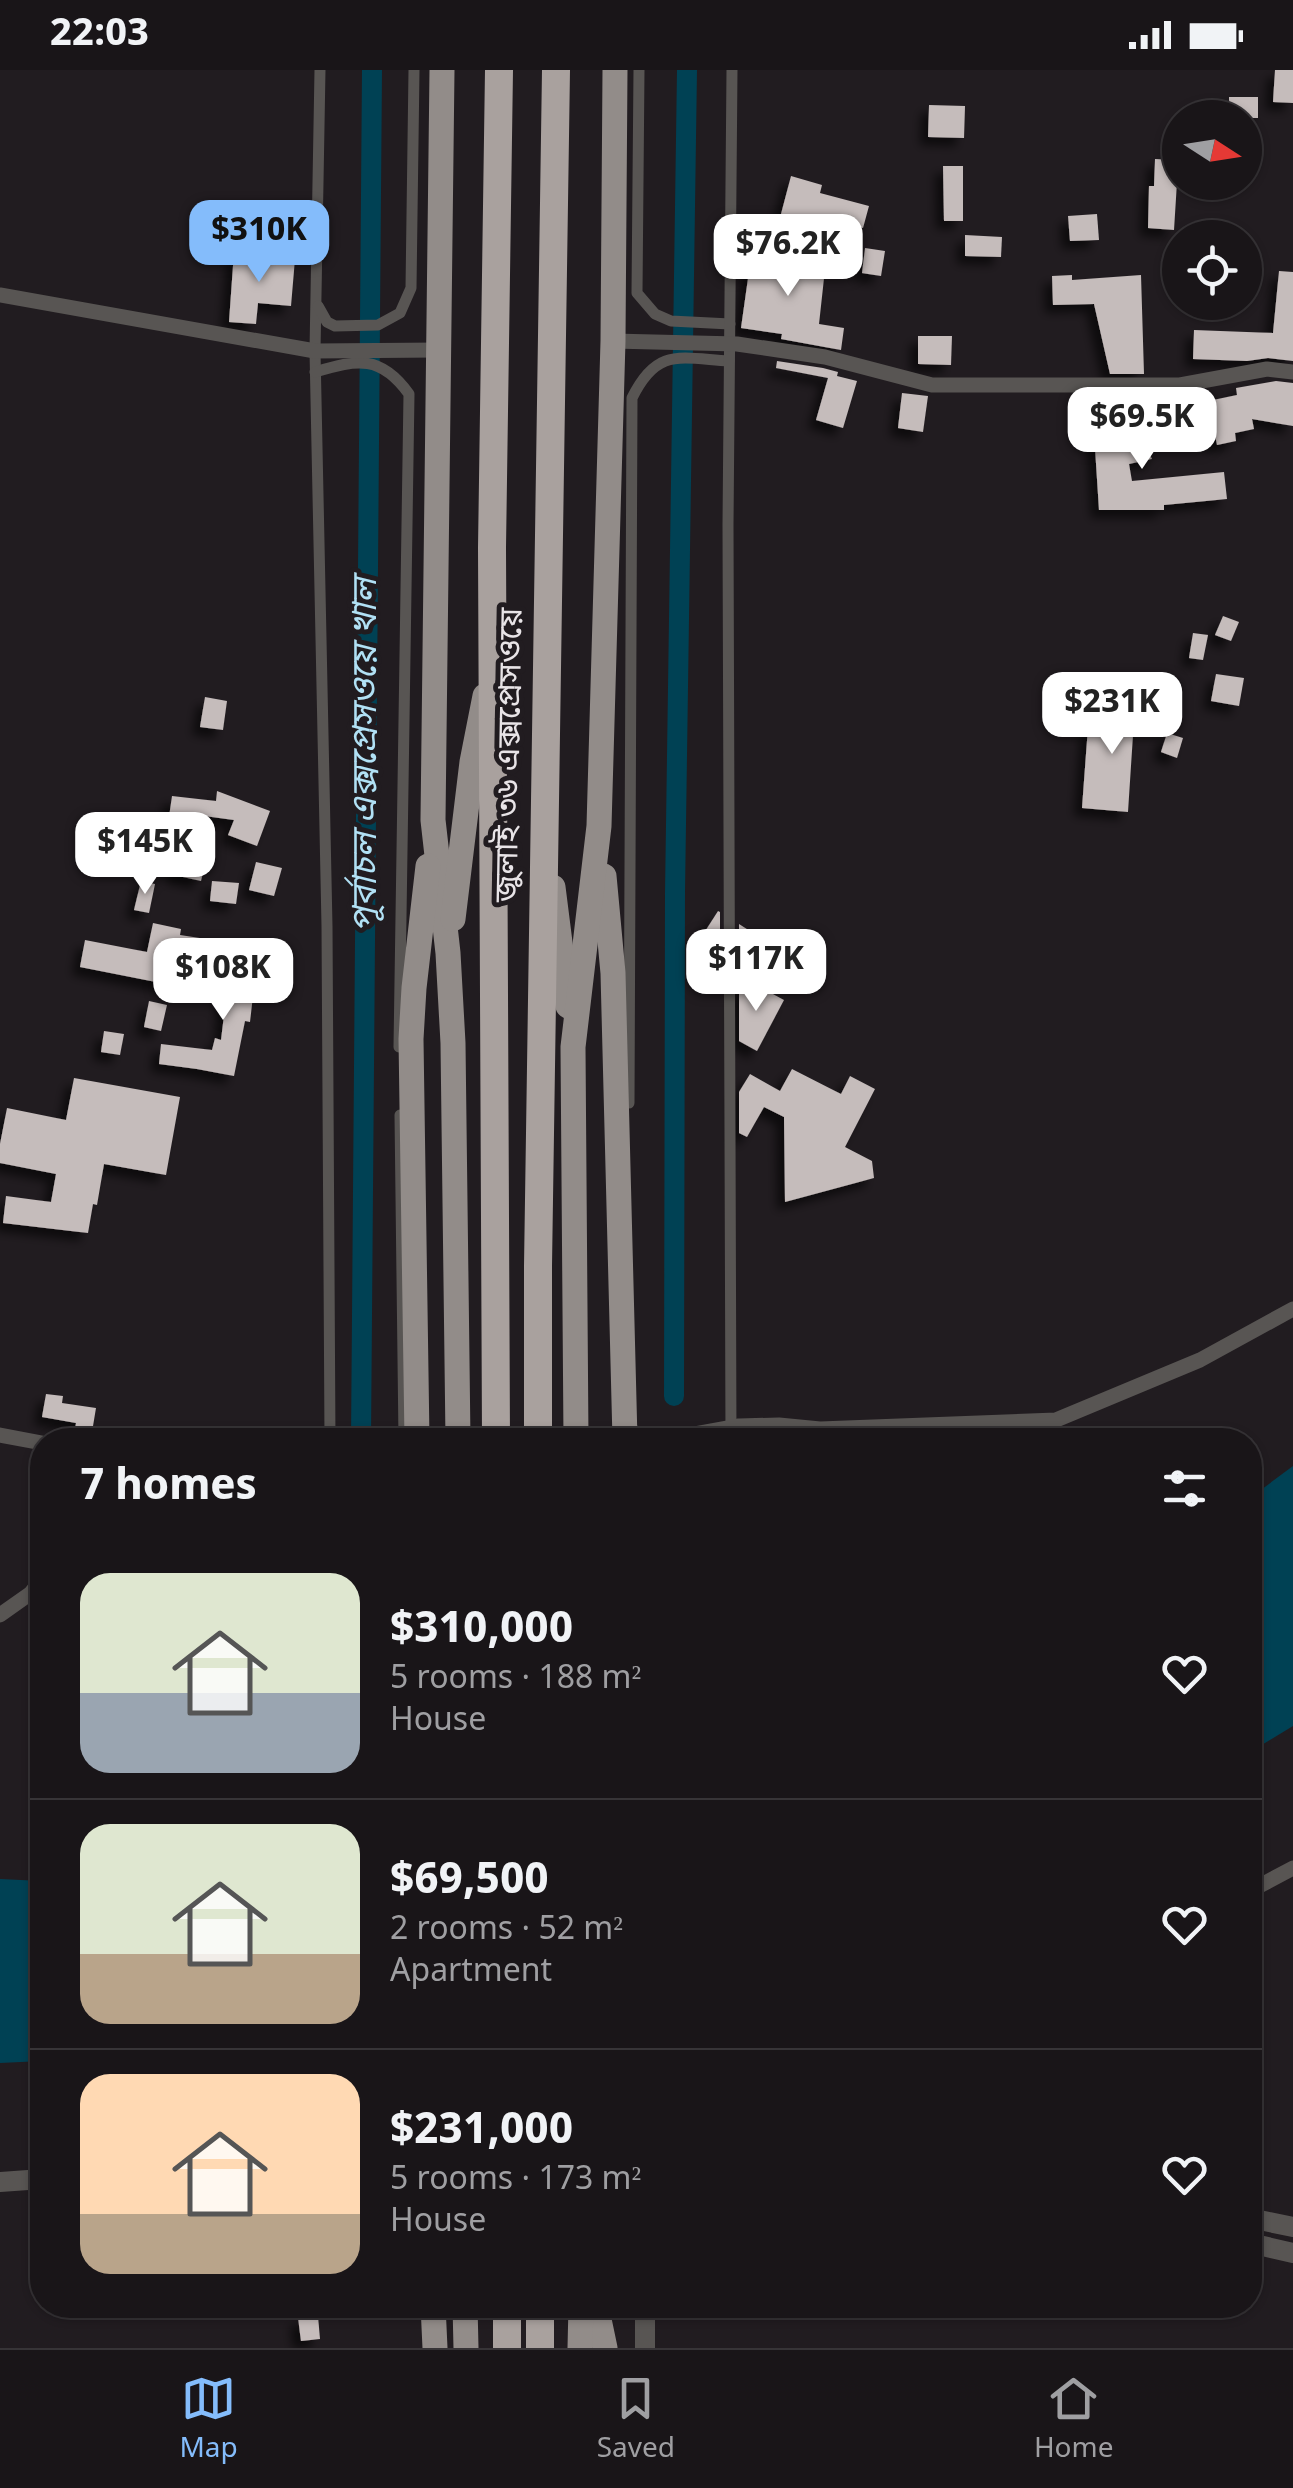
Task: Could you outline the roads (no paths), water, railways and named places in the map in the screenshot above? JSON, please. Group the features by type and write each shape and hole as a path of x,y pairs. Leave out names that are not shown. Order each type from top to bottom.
{"highway":[{"name":"জুলাই ৩৬ এক্সপ্রেসওয়ে","path":"496,1428 492,548 499,70"},
{"name":"জুলাই ৩৬ এক্সপ্রেসওয়ে","path":"538,1428 556,70"},
{"path":"507,2318 507,2348"},
{"path":"540,2318 540,2348"}],"main road":[{"path":"442,70 425,350 432,820 448,953 452,1043 458,1428"},
{"path":"576,1428 573,1047 599,826 613,342 615,70"},
{"path":"448,953 472,762 493,658"},
{"path":"417,1428 412,1039 432,820"},
{"path":"599,826 613,973 629,1428"},
{"path":"545,827 573,1047"},
{"path":"434,2318 435,2348"},
{"path":"465,2318 466,2348"},
{"path":"580,2348 581,2318"},
{"path":"599,2318 605,2348"}],"street":[{"path":"320,70 316,302 323,351 315,372 326,906 330,1428"},
{"path":"316,302 327,322 336,326 378,324 400,312 411,288 414,70"},
{"path":"639,70 637,293 655,314 671,322 730,324"},
{"path":"730,1428 728,350 732,70"},
{"path":"0,295 323,351 425,350"},
{"path":"613,342 825,356 932,385 1180,385 1267,369 1293,372"},
{"path":"629,1428 632,398 655,365 674,358 728,350"},
{"path":"315,372 346,363 380,366 396,376 409,394 398,1028 404,1428"},
{"path":"867,1428 1056,1420 1200,1360 1293,1309"},
{"path":"763,1428 804,1428"},
{"path":"0,1436 30,1441"},
{"path":"0,1615 30,1593"},
{"path":"1262,1885 1293,1868"},
{"path":"0,2182 30,2181"},
{"path":"1262,2221 1293,2227"},
{"path":"1262,2246 1293,2253"},
{"path":"645,2318 646,2348"}],"water":[{"path":"1293,1466 1293,1726 1262,1745 1262,1489"},
{"path":"0,1879 30,1880 30,2062 0,2063"}],"waterway":[{"name":"পূর্বাচল এক্সপ্রেসওয়ে খাল","path":"361,1428 372,70"},
{"name":"পূর্বাচল এক্সপ্রেসওয়ে খাল","path":"674,1396 675,893 687,70"}]}
